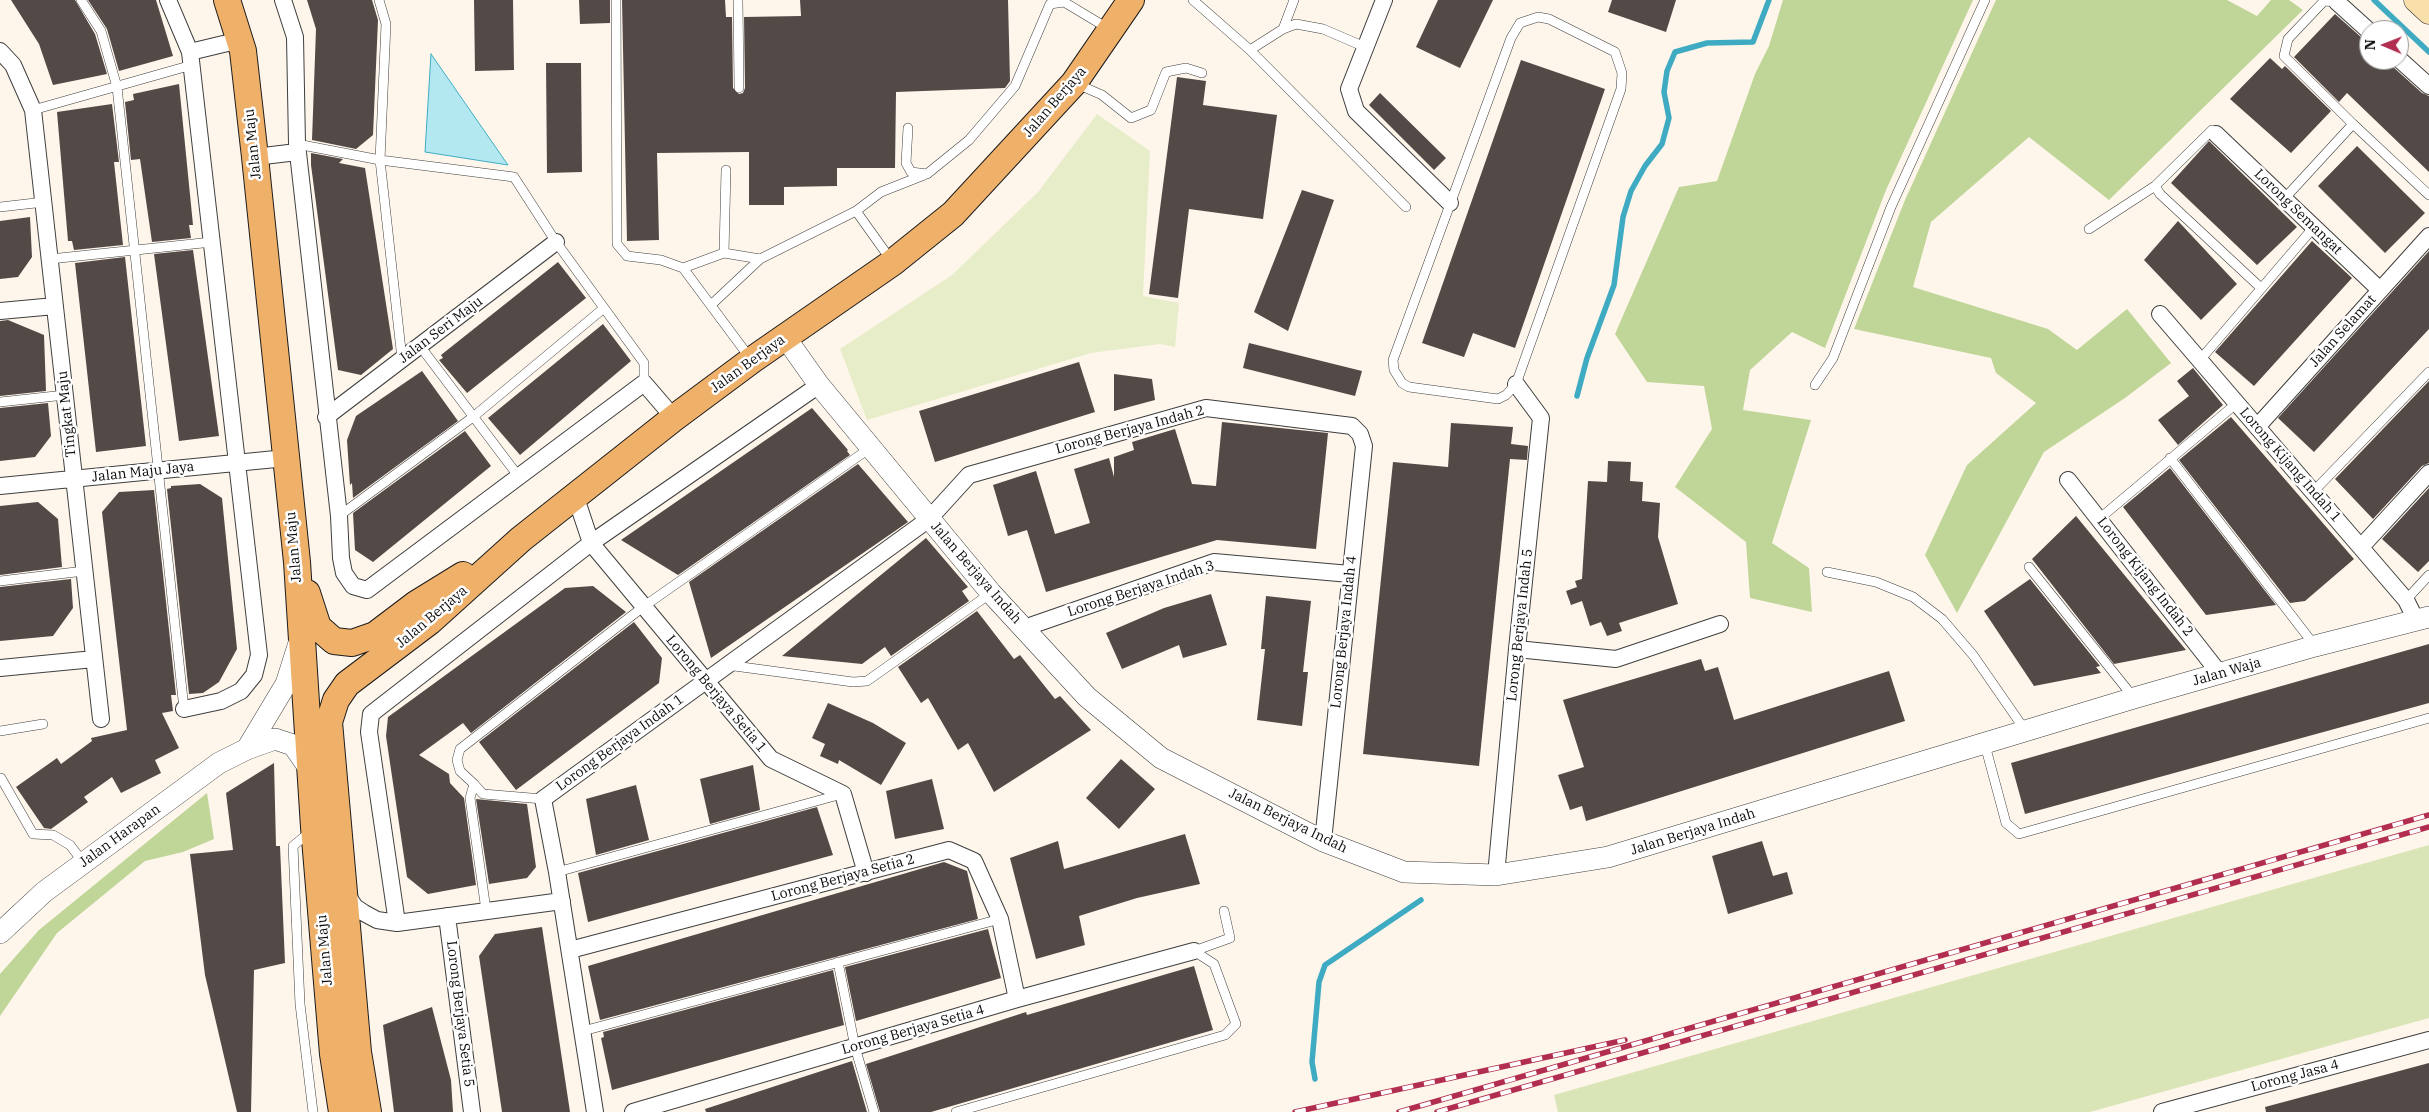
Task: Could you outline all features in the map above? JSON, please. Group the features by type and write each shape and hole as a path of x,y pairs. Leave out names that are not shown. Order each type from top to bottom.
{"main road":[{"name":"Jalan Maju","path":"227,0 240,40 255,157 297,562 314,827 346,1053"},
{"name":"Jalan Berjaya","path":"336,700 346,684 429,622 521,539 575,495 752,360 892,262 953,214 1074,83 1112,31 1131,0"},
{"path":"2416,0 2429,12"},
{"path":"297,562 318,627 334,641 352,643 375,635 416,604 521,539"},
{"name":"Jalan Maju","path":"336,700 330,722 344,891 346,1053"},
{"path":"342,1112 346,1053"},
{"path":"346,1053 368,1112"}],"street":[{"path":"168,0 191,58 259,655 254,675 242,691 221,701 184,709"},
{"path":"283,0 295,37 297,148 326,417 339,516 341,558 344,573 353,586 367,590 644,383 674,418"},
{"path":"1384,0 1349,89 1356,111 1450,203"},
{"path":"2337,2 2359,22"},
{"path":"191,58 240,40"},
{"name":"Tingkat Maju","path":"0,51 13,65 34,110 101,719"},
{"path":"2409,68 2429,86"},
{"name":"Lorong Semangat","path":"2216,134 2380,290"},
{"path":"255,157 297,148"},
{"name":"Jalan Selamat","path":"2257,427 2429,236"},
{"name":"Jalan Seri Maju","path":"326,417 556,242"},
{"path":"0,311 55,306"},
{"name":"Lorong Kijang Indah 1","path":"2160,314 2423,618"},
{"name":"Jalan Berjaya Indah","path":"785,337 819,385 991,593 1087,696 1161,758 1323,841 1404,872 1496,875 1608,857 2027,732"},
{"name":"Lorong Berjaya Indah 5","path":"1496,875 1516,649 1541,418 1516,384"},
{"path":"397,923 369,732 371,714 591,544 819,385"},
{"name":"Lorong Berjaya Indah 2","path":"929,519 969,476 1206,408 1352,426"},
{"name":"Lorong Berjaya Indah 4","path":"1323,841 1364,446 1360,434 1352,426"},
{"name":"Jalan Maju Jaya","path":"0,486 286,458"},
{"path":"2360,547 2429,473"},
{"name":"Lorong Kijang Indah 2","path":"2068,480 2220,674"},
{"name":"Lorong Berjaya Setia 1","path":"575,495 591,544 771,759 843,794"},
{"name":"Lorong Berjaya Indah 1","path":"595,1112 562,900 543,799 929,519"},
{"name":"Lorong Berjaya Indah 3","path":"1024,628 1214,562 1350,574"},
{"name":"Jalan Waja","path":"2027,732 2134,698 2316,646 2423,618"},
{"path":"1516,649 1616,659 1720,624"},
{"path":"246,749 286,684 301,638"},
{"path":"0,668 94,659"},
{"name":"Jalan Harapan","path":"0,933 44,892 219,763 246,749 275,739 293,745 311,771"},
{"path":"843,794 866,873"},
{"name":"Lorong Berjaya Setia 2","path":"570,950 949,850 974,862 1000,919 1017,999"},
{"path":"344,891 355,907 364,913 377,920 397,923 562,900"},
{"name":"Lorong Berjaya Setia 5","path":"447,916 472,1112"},
{"name":"Lorong Berjaya Setia 4","path":"633,1112 1017,999 1194,952"},
{"name":"Lorong Jasa 4","path":"2162,1112 2429,1040"}],"lane":[{"path":"81,0 101,31 117,87 184,709"},
{"path":"379,0 386,24 380,160 402,360"},
{"path":"616,0 617,244 627,256 661,260 683,268 752,360"},
{"path":"738,0 739,88"},
{"path":"1193,0 1250,50 1406,206"},
{"path":"1283,28 1294,0"},
{"path":"1815,385 1832,358 1891,207 1985,0"},
{"path":"710,305 760,259 856,211 881,192 927,174 969,140 1015,86 1049,2 1065,1 1112,31"},
{"path":"2337,2 2324,1 2288,39 2284,56 2429,195"},
{"path":"1538,17 1549,19 1615,52 1622,73 1621,89 1516,384 1506,395 1498,399 1409,387 1402,383 1394,370 1393,360 1511,38 1520,23 1538,17"},
{"path":"1250,50 1283,28 1296,24 1323,29 1365,47"},
{"path":"34,110 117,87 191,58"},
{"path":"1074,83 1102,96 1131,118 1151,110 1166,72 1186,68 1202,73"},
{"path":"2284,199 2353,124"},
{"path":"908,128 906,163 911,172 927,174"},
{"path":"2089,229 2155,186 2212,130 2216,134"},
{"path":"297,148 514,177 556,242 644,363 644,383"},
{"path":"724,252 726,170"},
{"path":"2155,186 2160,194 2261,288"},
{"path":"0,207 44,202"},
{"path":"856,211 892,262"},
{"path":"2200,360 2314,227"},
{"path":"50,259 212,242"},
{"path":"683,268 724,252 760,259"},
{"path":"339,516 473,417 604,308"},
{"path":"420,346 519,477"},
{"path":"2313,492 2429,372"},
{"path":"0,402 65,395"},
{"path":"2099,519 2237,403"},
{"path":"543,799 483,794 460,771 457,760 460,749 643,607 870,448"},
{"path":"2170,458 2316,646"},
{"path":"2029,567 2134,698"},
{"path":"0,581 84,571"},
{"path":"1827,572 1876,582 1913,597 1942,619 1973,655 2027,732"},
{"path":"2406,600 2429,575"},
{"path":"726,666 853,682 867,681 991,593"},
{"path":"1985,745 2006,822 2019,834 2429,718"},
{"path":"0,731 43,724"},
{"path":"1,778 33,834 52,835 70,845 84,863"},
{"path":"474,784 470,798 486,910"},
{"path":"557,872 843,794"},
{"path":"313,1112 300,1004 293,846 314,827"},
{"path":"1194,952 1230,938 1224,912"},
{"path":"583,1032 1000,919"},
{"path":"956,1112 1225,1035 1236,1024 1214,964 1194,952"},
{"path":"838,962 855,1047 874,1112"}],"green space":[{"path":"1783,0 1973,0 1886,190 1825,348 1792,332 1750,370 1743,410 1811,420 1772,543 1809,568 1812,612 1750,598 1746,542 1675,487 1712,429 1704,386 1647,382 1615,334 1679,187 1717,181 1755,74 1769,46"},
{"path":"1996,0 2227,0 2257,16 2271,0 2289,0 2303,10 2109,200 2029,137 1931,222 1913,287 2048,329 2077,350 2127,309 2171,363 2125,398 2044,452 1957,613 1925,555 1967,465 2036,403 1996,373 1991,358 1854,329 1905,200"},
{"path":"1097,114 1150,151 1143,296 1179,303 1175,347 1160,344 1091,353 867,420 840,349 952,275 1038,192"},
{"path":"207,793 214,839 183,852 145,861 57,933 0,1016 0,974 39,930"},
{"path":"2429,845 2429,1018 2090,1112 1558,1112 1554,1095"}],"water":[{"path":"431,54 508,165 425,152"}],"building":[{"path":"11,0 75,0 95,34 107,74 53,85 39,44"},
{"path":"88,0 156,0 173,56 119,71 107,29"},
{"path":"307,0 372,0 378,20 373,135 356,149 312,140 316,29"},
{"path":"474,0 513,0 514,70 475,71"},
{"path":"579,0 610,0 610,23 580,24"},
{"path":"622,0 725,0 726,17 732,17 733,88 739,94 743,93 745,88 744,17 801,16 800,0 1008,0 1010,81 1005,88 896,92 895,168 837,168 837,186 784,187 784,205 749,205 749,152 657,153 659,240 627,241"},
{"path":"1438,0 1493,0 1460,68 1416,47"},
{"path":"1612,0 1676,0 1666,32 1608,12"},
{"path":"2335,14 2359,35 2359,70 2396,70 2422,93 2429,96 2429,172 2347,93 2339,102 2294,57"},
{"path":"2270,58 2282,69 2285,66 2331,111 2291,153 2230,99"},
{"path":"1521,60 1605,89 1515,348 1473,333 1464,357 1422,343"},
{"path":"546,63 581,63 582,172 547,173"},
{"path":"1177,77 1206,81 1203,105 1277,115 1263,219 1189,209 1178,298 1149,294"},
{"path":"179,84 193,225 189,225 191,238 152,242 140,159 131,160 125,102 134,100 133,94"},
{"path":"1380,93 1446,158 1434,170 1369,105"},
{"path":"112,104 119,162 114,162 123,245 74,250 72,241 68,241 57,112"},
{"path":"2209,141 2297,227 2257,265 2171,183"},
{"path":"2357,146 2425,213 2385,253 2318,186"},
{"path":"311,153 343,159 339,163 365,168 393,349 361,375 338,370"},
{"path":"1302,190 1334,200 1288,331 1254,312"},
{"path":"30,217 32,257 18,277 0,279 0,221"},
{"path":"2178,221 2237,284 2201,320 2144,260"},
{"path":"2312,241 2352,278 2254,386 2215,352"},
{"path":"193,250 219,436 179,441 154,254"},
{"path":"2429,251 2429,329 2314,452 2278,418"},
{"path":"125,257 146,446 96,452 75,263"},
{"path":"558,262 586,298 467,393 439,360 443,358 441,355"},
{"path":"8,320 44,335 46,391 0,396 0,321"},
{"path":"603,324 631,361 520,455 488,418"},
{"path":"1249,343 1362,371 1355,396 1243,368"},
{"path":"1079,362 1095,412 935,462 919,411"},
{"path":"2193,368 2223,405 2178,445 2158,420 2189,396 2177,381"},
{"path":"422,371 458,421 353,498 352,483 350,485 347,440 356,416"},
{"path":"1114,374 1152,379 1155,400 1114,411"},
{"path":"2429,381 2429,463 2422,466 2373,519 2335,479"},
{"path":"48,403 51,436 35,457 0,461 0,408"},
{"path":"812,408 848,450 850,455 678,575 621,540"},
{"path":"2231,417 2354,559 2305,601 2290,603 2179,460"},
{"path":"1222,422 1328,433 1316,549 1217,540 1046,592 1027,530 1008,536 993,485 1036,471 1055,534 1090,523 1074,469 1109,458 1114,477 1114,457 1134,450 1132,442 1175,429 1192,484 1216,486"},
{"path":"1451,423 1513,427 1511,444 1528,446 1527,460 1510,459 1479,766 1363,754 1393,462 1448,467"},
{"path":"465,431 491,466 373,562 355,550 353,513"},
{"path":"1608,461 1631,462 1630,481 1643,482 1642,501 1660,503 1658,537 1678,604 1619,623 1622,631 1607,636 1601,622 1590,626 1582,601 1571,605 1566,591 1577,587 1575,581 1582,579 1588,481 1607,482"},
{"path":"858,464 908,522 711,658 689,582"},
{"path":"2170,468 2276,605 2206,615 2123,507"},
{"path":"200,484 222,498 237,649 219,682 203,693 189,694 167,489 171,488 171,486"},
{"path":"2429,488 2429,561 2418,572 2382,539"},
{"path":"154,490 176,695 171,695 173,711 162,713 179,748 155,760 161,773 121,793 112,777 84,797 88,802 51,829 44,828 16,787 57,758 61,764 92,741 91,738 127,730 102,512 119,492"},
{"path":"38,502 58,519 62,567 0,575 0,506"},
{"path":"2076,516 2186,650 2114,664 2032,559"},
{"path":"926,538 968,587 962,591 969,601 891,656 885,647 862,664 782,656"},
{"path":"71,579 73,608 53,636 0,641 0,587"},
{"path":"2030,579 2100,666 2096,667 2101,673 2034,686 1984,611"},
{"path":"593,586 626,612 471,733 463,723 419,755 449,774 450,783 464,798 476,885 428,894 407,877 386,736 388,717 565,588"},
{"path":"1211,594 1227,645 1183,658 1179,645 1122,669 1106,633 1164,608"},
{"path":"1266,596 1311,601 1303,672 1308,672 1302,726 1257,720 1265,649 1261,649"},
{"path":"977,611 1014,659 1020,655 1055,699 1060,696 1091,730 994,792 968,743 958,750 928,698 921,703 898,667"},
{"path":"634,622 662,658 659,683 516,790 479,742"},
{"path":"2429,644 2429,703 2025,814 2011,763"},
{"path":"1701,659 1705,671 1718,667 1734,720 1889,671 1905,721 1586,821 1582,806 1570,810 1558,775 1584,767 1563,700"},
{"path":"828,703 873,723 906,743 881,785 839,760 838,764 820,756 825,744 812,738"},
{"path":"1121,759 1155,789 1119,829 1086,798"},
{"path":"274,763 276,846 280,846 285,963 254,970 251,1112 237,1112 205,975 190,854 233,850 226,793"},
{"path":"753,765 760,810 710,824 700,779"},
{"path":"932,779 944,829 895,839 886,791"},
{"path":"636,785 649,840 596,855 586,799"},
{"path":"476,799 527,804 536,867 527,878 489,884"},
{"path":"817,807 833,855 588,922 578,873"},
{"path":"1185,834 1200,884 1137,898 1079,916 1085,945 1036,959 1010,858 1058,841 1064,869"},
{"path":"1762,841 1773,876 1787,872 1793,894 1728,914 1712,856"},
{"path":"944,862 967,871 978,919 600,1020 588,966"},
{"path":"542,927 570,1112 502,1112 479,956 495,934"},
{"path":"988,929 1001,978 856,1021 845,967"},
{"path":"1194,966 1213,1030 931,1112 880,1112 866,1064 1026,1012 1027,1015"},
{"path":"833,970 844,1025 612,1090 601,1038 604,1037 603,1032"},
{"path":"432,1007 451,1080 453,1112 394,1112 383,1025"},
{"path":"852,1061 867,1112 706,1112 705,1109"},
{"path":"2429,1063 2429,1112 2266,1112 2265,1107"}],"waterway":[{"path":"1577,396 1587,358 1614,285 1623,217 1631,191 1645,166 1662,144 1669,118 1664,92 1667,71 1675,52 1707,43 1753,42 1769,0"},
{"path":"2374,0 2429,52"},
{"path":"1315,1079 1312,1062 1319,982 1325,965 1421,900"}],"railway":[{"path":"1399,1112 2429,815"},
{"path":"1437,1112 2429,827"},
{"path":"1295,1112 1625,1040"}]}
